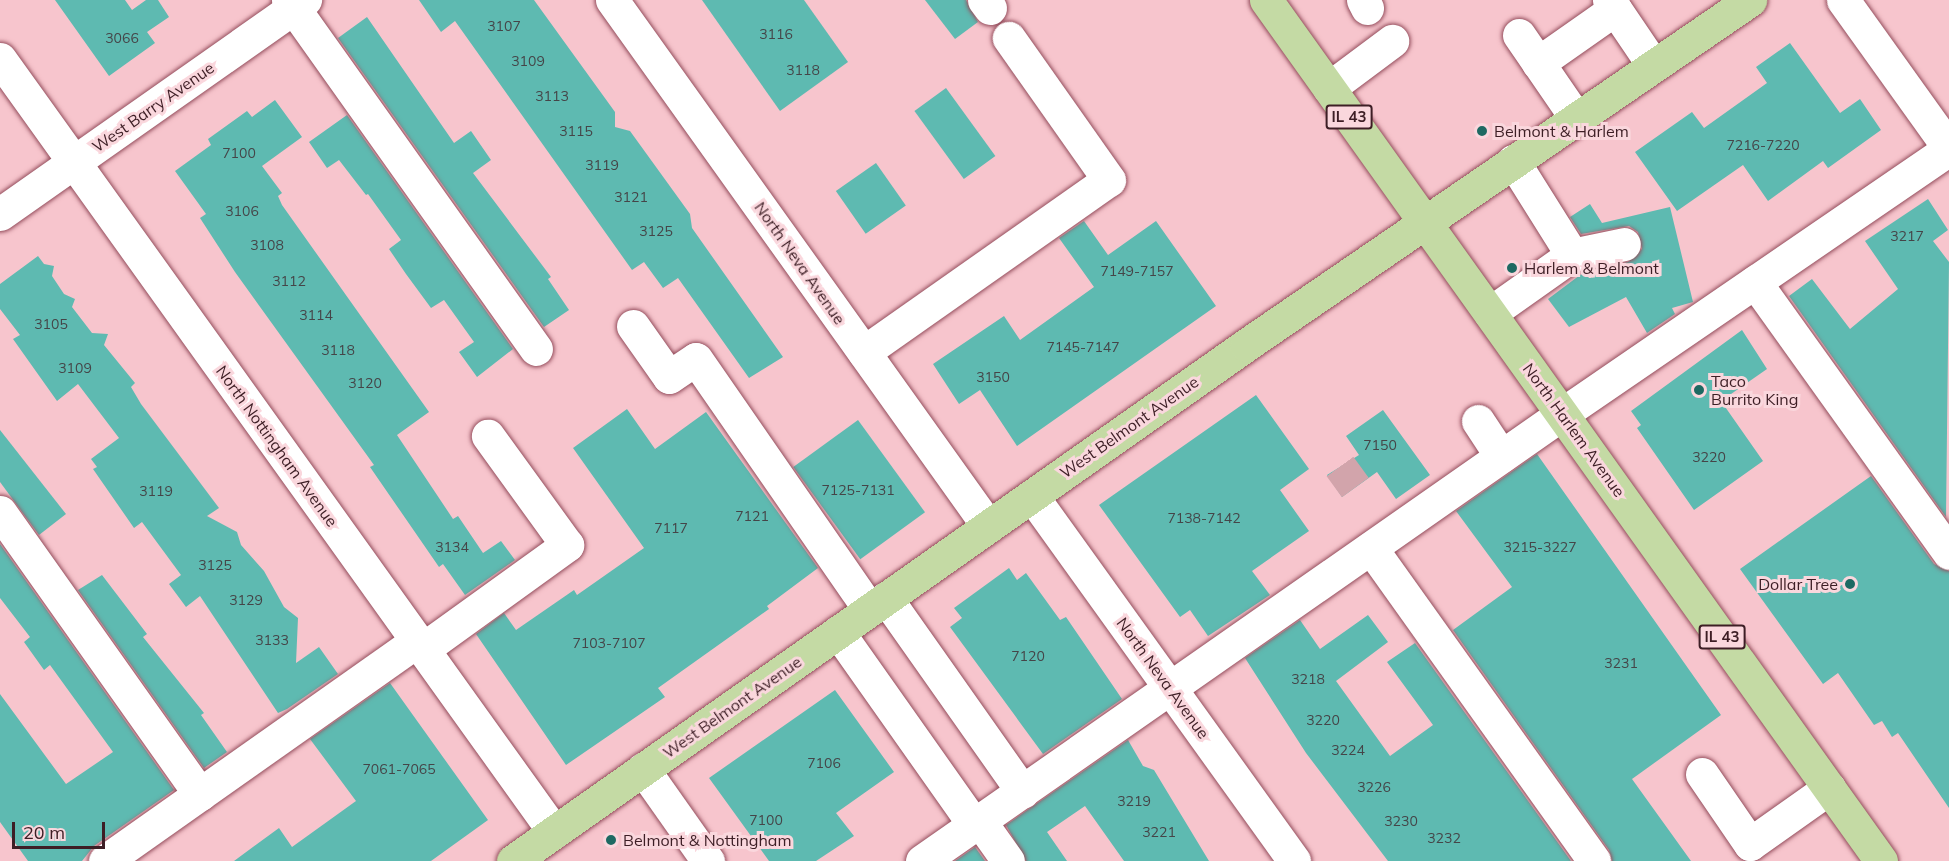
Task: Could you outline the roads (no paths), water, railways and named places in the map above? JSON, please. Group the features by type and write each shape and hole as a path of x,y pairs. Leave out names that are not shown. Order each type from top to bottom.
{"main road":[{"name":"North Harlem Avenue","path":"1266,0 1881,861"},
{"name":"West Belmont Avenue","path":"513,861 1424,222 1750,0"}],"street":[{"name":"North Neva Avenue","path":"612,0 988,526"},
{"path":"922,861 1501,456 1949,149 1843,0"},
{"path":"296,3 536,349"},
{"name":"West Barry Avenue","path":"0,214 296,3"},
{"path":"1538,63 1612,4 1653,66"},
{"path":"1519,35 1576,118"},
{"path":"864,352 1109,180 1010,38"},
{"path":"1329,88 1392,41"},
{"name":"North Nottingham Avenue","path":"0,59 554,832"},
{"path":"1513,161 1572,255"},
{"path":"1490,313 1572,255 1624,244"},
{"path":"1755,282 1949,553"},
{"path":"633,326 669,377 696,359 878,604 1023,792"},
{"path":"1478,421 1501,456"},
{"path":"105,861 567,545 488,436"},
{"name":"North Neva Avenue","path":"1032,496 1294,861"},
{"path":"0,512 200,794"},
{"path":"1371,548 1594,861"},
{"path":"838,632 1008,861"},
{"path":"643,769 708,861"},
{"path":"1702,774 1756,852 1829,788"}],"tunnel":[{"path":"1340,466 1355,487"}],"place":[{"name":"Belmont & Harlem","path":"1482,131"},
{"name":"Harlem & Belmont","path":"1512,268"},
{"name":"Taco Burrito King","path":"1699,390"},
{"name":"Dollar Tree","path":"1850,584"},
{"name":"Belmont & Nottingham","path":"611,840"}]}
